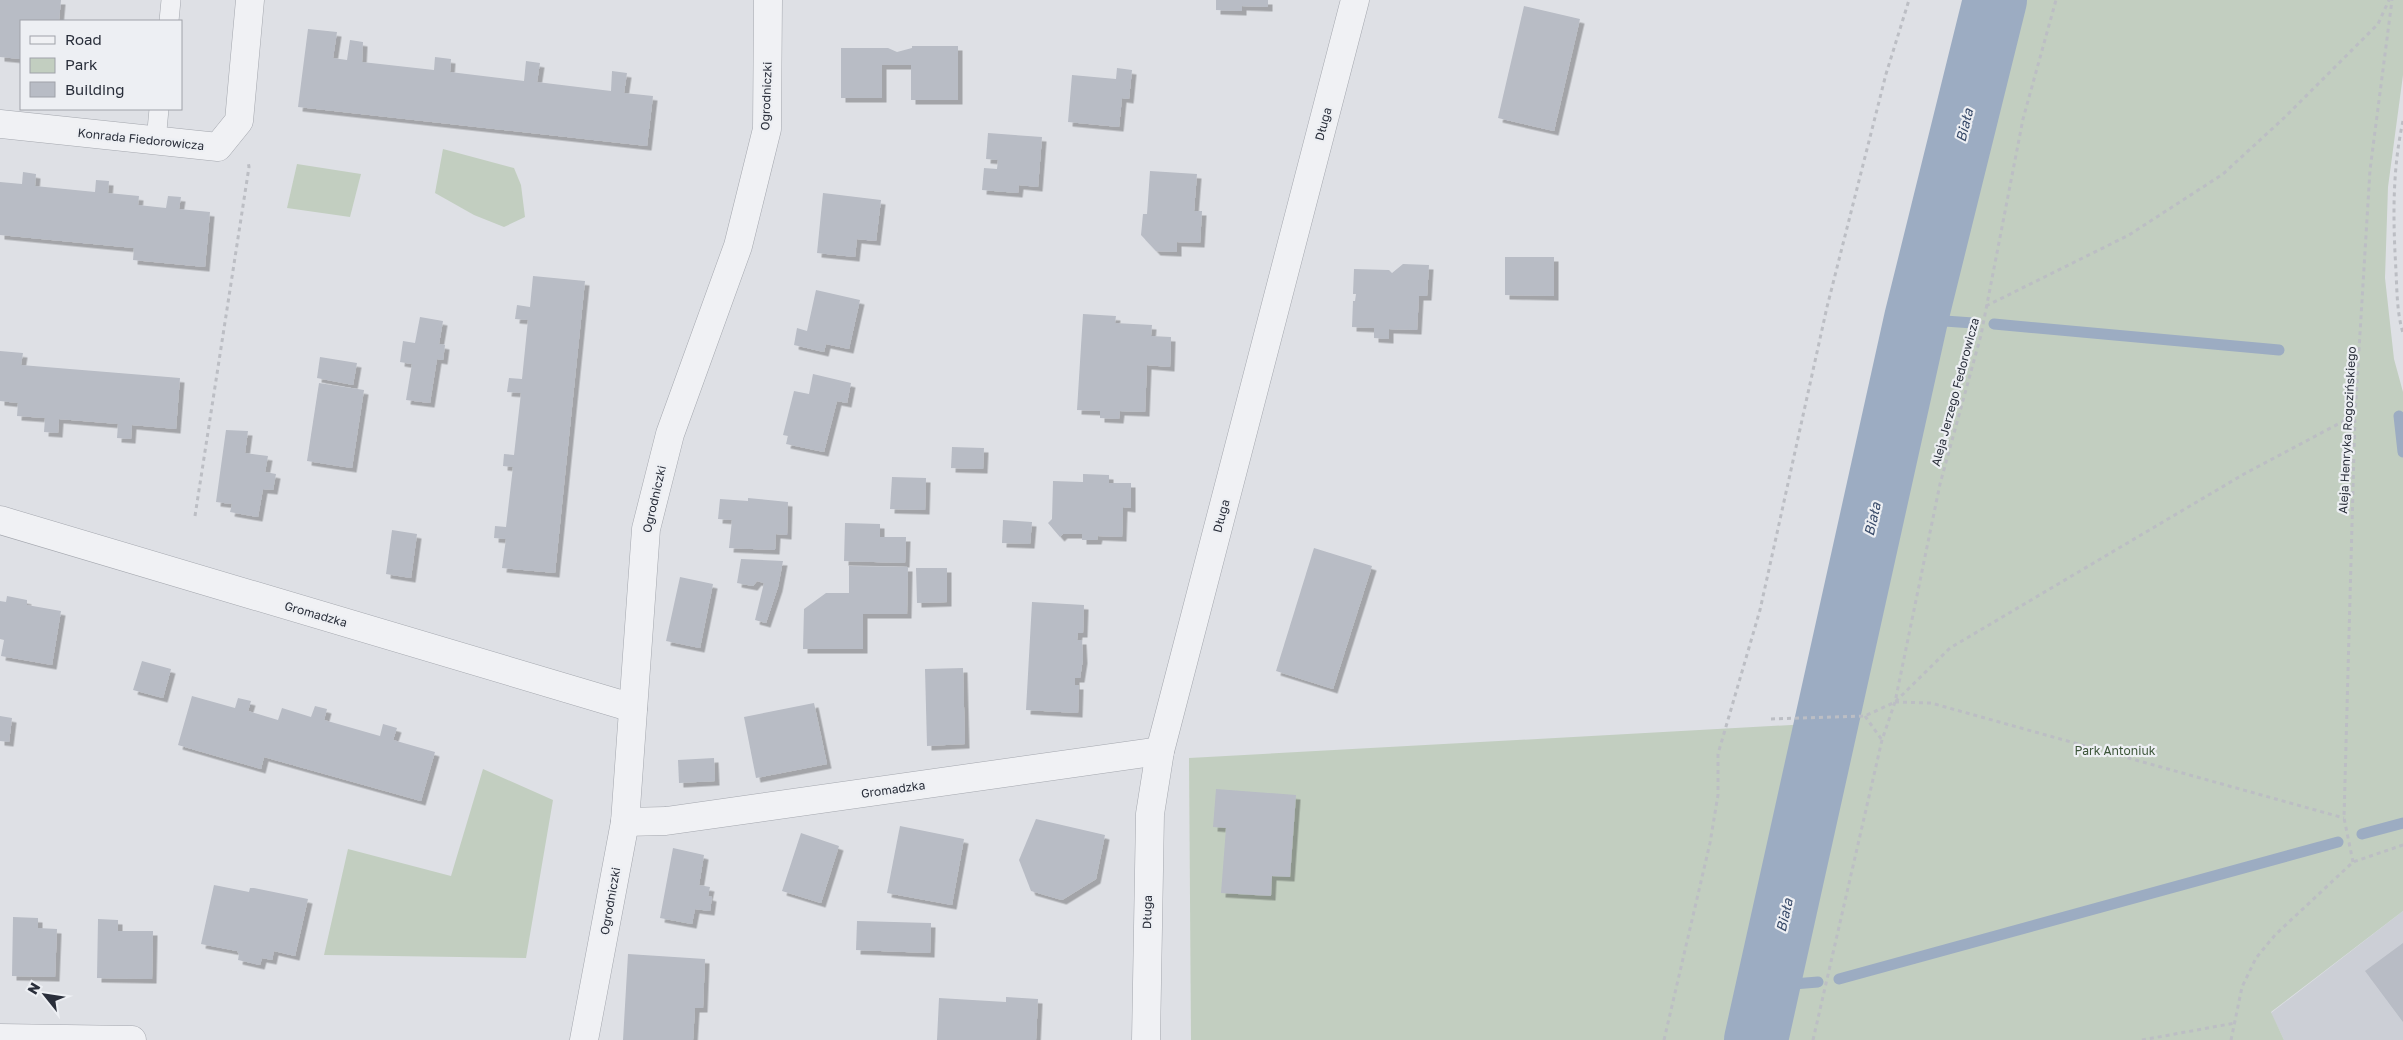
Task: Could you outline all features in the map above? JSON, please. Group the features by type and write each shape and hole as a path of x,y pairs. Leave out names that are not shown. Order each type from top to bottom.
{"street":[{"path":"239,121 250,0"},
{"name":"Ogrodniczki","path":"584,1040 625,822 646,529 670,434 738,246 767,129 768,0"},
{"name":"Długa","path":"1146,1040 1150,814 1160,751 1355,0"},
{"name":"Konrada Fiedorowicza","path":"0,124 218,147 239,121"},
{"name":"Gromadzka","path":"0,520 633,708"},
{"name":"Gromadzka","path":"625,822 666,821 1160,751"},
{"path":"0,1038 132,1040"}],"lane":[{"path":"169,20 171,0"},
{"path":"156,141 160,110"}],"path":[{"path":"1664,1040 1710,843 1718,794 1718,754 1760,610 1827,307 1886,74 1909,0"},
{"name":"Aleja Jerzego Fedorowicza","path":"1813,1040 1882,740 1894,702 1940,484 1981,335 2024,119 2056,0"},
{"path":"1986,307 2129,235 2223,174 2378,24 2390,0"},
{"name":"Aleja Henryka Rogozińskiego","path":"2353,862 2344,818 2354,415 2370,170 2390,0"},
{"path":"195,516 249,167 239,121"},
{"path":"2403,121 2398,146 2393,217 2398,307 2403,332"},
{"path":"1771,719 1865,716 1894,702 1950,648 2244,474 2354,415"},
{"path":"1894,702 1930,703 2344,818"},
{"path":"1865,716 1882,740"},
{"path":"2231,1040 2242,987 2256,958 2294,915 2353,862 2403,845"},
{"path":"2142,1040 2235,1022"}],"shaded area":[{"path":"2403,911 2403,1040 2284,1040 2271,1013"}],"green space":[{"name":"Park Antoniuk","path":"1998,0 2403,0 2403,75 2388,187 2385,278 2394,359 2403,392 2403,911 2271,1012 2284,1040 1757,1040 1898,408 1988,31"},
{"path":"443,149 514,168 521,185 525,217 504,227 474,215 435,193"},
{"path":"297,164 361,174 350,217 287,208"},
{"path":"1809,724 1739,1040 1191,1040 1189,758"},
{"path":"483,769 553,800 526,958 324,955 348,849 451,876"}],"building":[{"path":"0,0 61,0 59,20 20,20 20,59 0,57"},
{"path":"1216,0 1268,0 1268,7 1242,6 1242,11 1216,10"},
{"path":"1524,6 1580,19 1554,131 1498,118"},
{"path":"308,29 337,32 333,58 347,60 350,40 363,42 362,62 434,70 435,57 451,59 450,72 524,81 526,61 540,63 537,82 611,91 612,71 627,73 624,93 653,96 647,146 298,107"},
{"path":"912,46 958,46 958,100 911,100 911,65 882,65 882,98 841,98 841,48 888,48 897,52 912,48"},
{"path":"1117,68 1132,70 1129,99 1122,98 1119,127 1068,122 1072,75 1116,79"},
{"path":"988,133 1042,137 1038,187 1019,185 1018,193 982,190 984,168 997,169 998,160 986,159"},
{"path":"1150,171 1197,174 1194,211 1202,211 1200,243 1177,242 1177,252 1156,251 1141,235 1143,214 1147,214"},
{"path":"23,172 36,174 35,186 95,192 96,180 109,181 108,193 139,196 138,205 166,208 168,196 181,197 179,209 210,212 205,267 133,260 134,248 0,235 0,182 22,184"},
{"path":"823,193 881,200 876,241 857,239 855,257 817,253"},
{"path":"1505,257 1554,257 1554,296 1505,295"},
{"path":"1403,264 1429,265 1427,296 1419,296 1417,330 1389,329 1389,339 1374,338 1374,328 1352,327 1353,301 1355,301 1356,294 1353,294 1354,269 1389,270 1392,273"},
{"path":"533,276 585,281 555,573 502,568 506,539 494,538 495,526 506,527 513,467 503,466 504,454 514,455 521,393 507,392 509,378 522,379 528,320 515,319 517,305 530,307"},
{"path":"816,290 860,300 849,349 826,344 824,352 794,345 797,328 807,331"},
{"path":"1083,314 1116,316 1115,323 1152,325 1151,336 1171,337 1170,367 1147,365 1145,412 1120,411 1119,419 1100,418 1100,411 1077,410"},
{"path":"420,317 443,321 439,344 445,345 443,360 437,359 430,403 406,400 412,364 400,362 403,341 415,343"},
{"path":"0,351 23,353 21,365 180,378 176,429 132,425 131,439 117,438 118,424 59,419 58,433 44,432 45,418 17,416 18,403 0,401"},
{"path":"320,357 357,363 353,385 317,378"},
{"path":"813,374 851,383 847,403 837,401 824,452 786,444 788,436 783,435 794,391 809,394"},
{"path":"319,383 364,390 352,468 307,461"},
{"path":"226,430 248,431 245,453 268,456 265,472 276,474 273,490 263,489 258,517 230,512 232,504 216,502"},
{"path":"952,447 984,448 983,469 951,468"},
{"path":"1083,474 1109,475 1109,483 1131,483 1131,508 1123,507 1122,537 1098,536 1097,540 1082,540 1082,534 1063,534 1060,537 1048,523 1052,519 1053,481 1083,482"},
{"path":"892,477 926,478 925,510 890,509"},
{"path":"748,498 788,502 787,535 776,534 775,550 729,548 732,520 718,519 720,499 748,501"},
{"path":"1003,520 1032,522 1030,544 1002,543"},
{"path":"845,523 880,524 880,537 906,537 905,563 844,561"},
{"path":"392,530 417,534 411,578 386,574"},
{"path":"1314,548 1372,566 1333,689 1276,671"},
{"path":"741,559 783,561 778,587 766,623 755,620 764,583 757,581 753,586 737,583"},
{"path":"849,566 908,567 907,614 863,614 863,649 803,649 804,609 826,593 849,593"},
{"path":"916,568 947,568 947,602 917,603"},
{"path":"680,577 713,584 700,648 666,641"},
{"path":"7,596 27,600 27,605 61,611 52,665 1,656 4,640 0,639 0,601 6,602"},
{"path":"1032,602 1084,605 1083,633 1078,633 1077,640 1082,640 1083,659 1080,678 1075,678 1075,685 1079,685 1078,713 1026,710"},
{"path":"142,661 171,669 163,698 133,690"},
{"path":"963,668 965,744 927,746 925,669"},
{"path":"192,696 235,708 238,698 251,701 248,711 278,720 282,708 311,717 315,706 327,709 324,720 380,736 383,724 397,728 393,740 435,752 421,801 264,757 261,769 178,745"},
{"path":"814,703 827,764 756,778 744,717"},
{"path":"0,716 12,718 9,742 0,741"},
{"path":"714,758 715,781 679,783 678,760"},
{"path":"1216,789 1296,795 1290,877 1272,876 1271,896 1221,893 1226,828 1213,827"},
{"path":"1036,819 1105,835 1096,879 1062,900 1031,891 1019,860"},
{"path":"900,826 964,839 952,905 887,893"},
{"path":"801,833 839,846 821,903 782,891"},
{"path":"673,848 704,855 699,885 710,887 708,896 712,897 710,911 695,909 692,924 660,918"},
{"path":"214,885 249,892 250,888 254,888 308,899 295,956 274,951 272,960 262,958 260,965 238,960 239,954 237,951 201,944"},
{"path":"13,917 38,918 38,928 57,929 55,977 12,976"},
{"path":"98,919 118,920 118,931 153,931 152,979 97,978"},
{"path":"857,921 931,923 930,953 856,950"},
{"path":"2403,943 2403,1022 2365,971"},
{"path":"628,954 705,959 703,1008 695,1008 693,1040 623,1040"},
{"path":"1006,997 1038,999 1036,1040 937,1040 939,998 1006,1002"}],"waterway":[{"name":"Biała","path":"1756,1040 1916,319 1995,0"},
{"path":"1916,319 1973,323"},
{"path":"1994,324 2279,350"},
{"path":"2399,416 2403,452"},
{"path":"2362,834 2403,823"},
{"path":"1839,979 2338,842"},
{"path":"1768,986 1818,982"}]}
